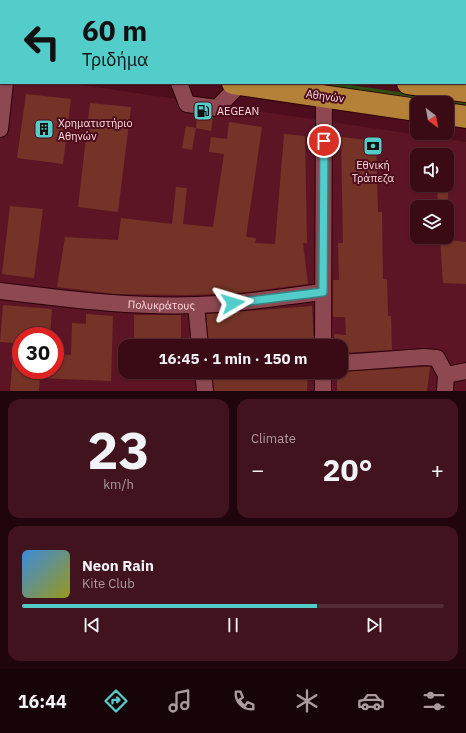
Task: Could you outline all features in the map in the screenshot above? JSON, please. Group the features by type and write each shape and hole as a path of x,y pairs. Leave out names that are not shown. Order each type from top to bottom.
{"highway":[{"name":"Αθηνών","path":"236,84 410,109"},
{"path":"415,84 466,91"},
{"path":"454,115 466,117"}],"street":[{"path":"0,129 6,84"},
{"path":"179,84 187,104 217,108 236,84"},
{"path":"323,339 324,96"},
{"name":"Πολυκράτους","path":"0,291 72,300 156,305 218,304 323,292"},
{"path":"196,305 199,339"},
{"path":"348,362 424,357 437,358 446,375 445,391"},
{"path":"446,375 466,371"},
{"path":"204,379 205,391"},
{"path":"323,379 323,391"}],"shaded area":[{"path":"0,84 75,84 410,134 410,140 453,140 466,142 466,391 0,391"}],"green space":[{"path":"285,84 344,84 425,96 410,96 410,102"},
{"path":"454,100 466,102 466,110 454,108"}],"building":[{"name":"Χρηματιστήριο Αθηνών","path":"26,94 71,99 63,164 17,158"},
{"path":"90,103 131,107 118,212 78,207"},
{"path":"197,115 213,117 211,131 196,128"},
{"path":"229,122 262,127 246,237 256,238 255,243 275,244 284,134 305,136 307,243 303,243 308,284 238,293 186,295 115,294 57,287 65,237 118,240 121,218 172,224 176,187 187,188 183,224 213,227 224,154 209,152 211,137 227,139"},
{"path":"186,126 196,128 192,150 182,148"},
{"path":"341,137 376,141 378,212 382,212 383,279 387,279 388,316 391,316 392,350 348,353 348,339 334,339 334,334 346,335 345,317 333,317 333,280 339,280 338,243 343,243"},
{"path":"437,192 448,192 448,200 438,200"},
{"path":"10,206 43,209 34,278 2,274"},
{"path":"454,240 466,242 466,284 443,283 440,244 454,244"},
{"path":"3,305 52,309 51,327 12,327 12,343 0,342"},
{"path":"312,306 314,339 208,339 206,314"},
{"path":"86,314 113,316 111,381 64,379 64,355 71,355 72,323 86,324"},
{"path":"134,315 181,315 181,339 134,339"},
{"path":"12,367 12,379 40,379 39,391 10,391"},
{"path":"430,367 427,391 337,391 337,379 348,379 348,371"},
{"path":"213,379 308,379 307,391 214,391"}],"place":[{"name":"AEGEAN","path":"203,111"},
{"name":"Χρηματιστήριο Αθηνών","path":"44,129"},
{"name":"Εθνική Τράπεζα","path":"373,146"}],"route":[{"path":"233,303 323,292 324,141"}]}
